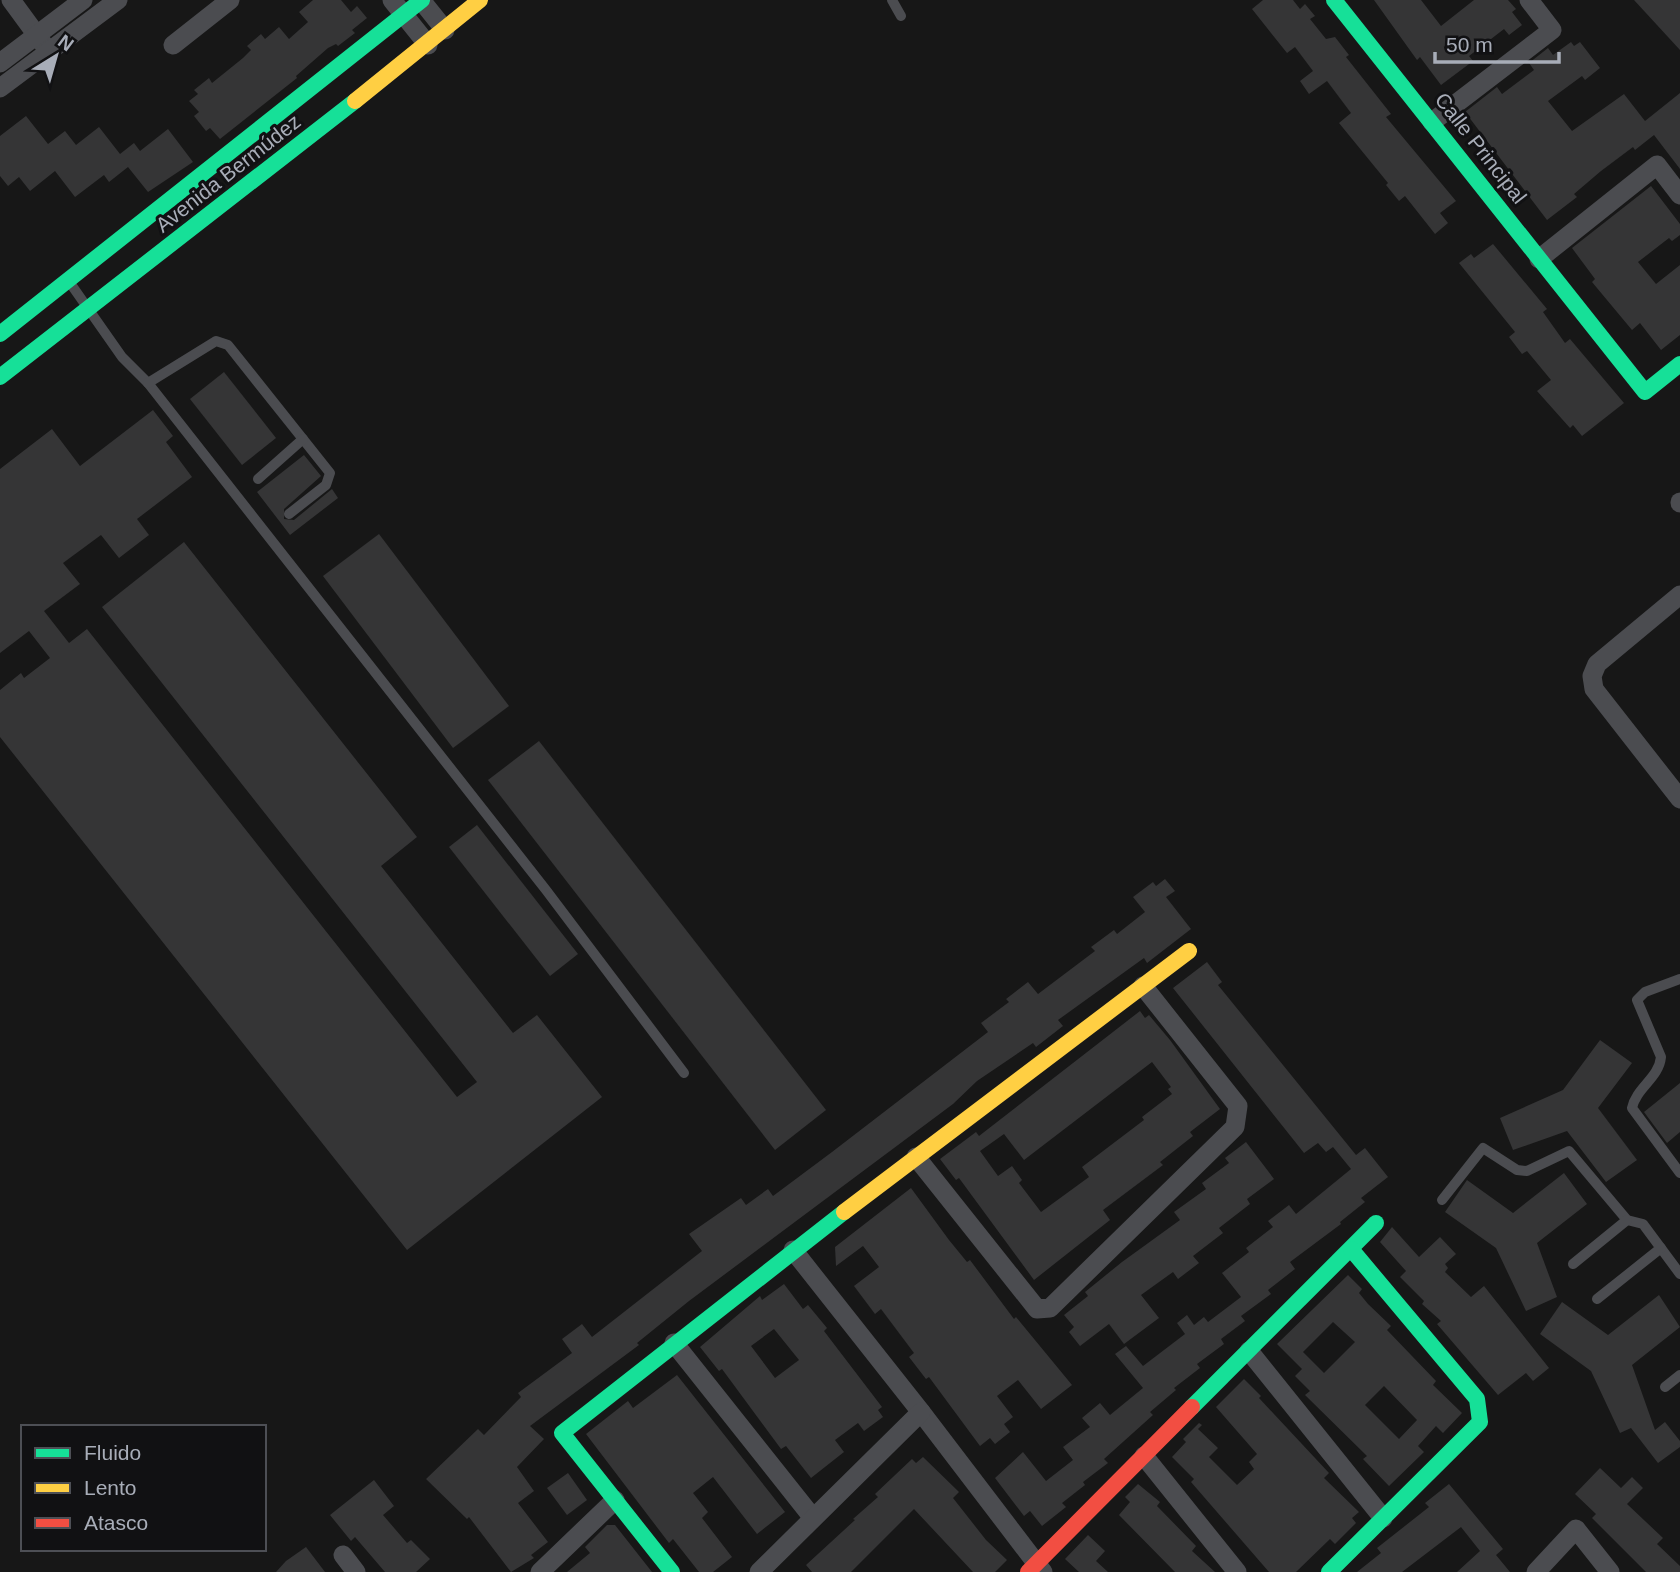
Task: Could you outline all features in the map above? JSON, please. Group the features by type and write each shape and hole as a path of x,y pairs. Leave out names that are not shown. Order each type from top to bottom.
{"street":[{"path":"11,0 48,52"},
{"path":"0,63 83,0"},
{"path":"0,88 118,0"},
{"path":"173,45 230,0"},
{"path":"421,0 445,30"},
{"name":"Avenida Bermúdez","path":"0,334 398,7 421,0"},
{"name":"Avenida Bermúdez","path":"0,377 428,45 480,0"},
{"name":"Calle Principal","path":"1335,0 1645,392 1680,364"},
{"path":"1432,122 1552,30 1529,0"},
{"path":"398,7 428,45"},
{"path":"1539,259 1657,165 1680,195"},
{"path":"1680,595 1597,664 1592,676 1594,690 1680,799"},
{"path":"672,1572 562,1433 793,1250 1189,951"},
{"path":"916,1157 1037,1309 1050,1308 1235,1127 1238,1106 1143,986"},
{"path":"793,1250 921,1412 1036,1569 1143,1456 1376,1223"},
{"path":"1329,1572 1480,1422 1477,1399 1351,1249"},
{"path":"674,1343 813,1518"},
{"path":"1249,1351 1383,1518"},
{"path":"759,1572 921,1412"},
{"path":"1143,1456 1237,1572"},
{"path":"540,1572 615,1500"},
{"path":"1536,1572 1576,1529 1610,1572"},
{"path":"343,1555 356,1572"}],"lane":[{"path":"892,0 901,16"},
{"path":"68,280 122,357 148,383 538,879 684,1073"},
{"path":"148,383 216,341 228,345 331,478 289,514"},
{"path":"258,479 303,439"},
{"path":"1680,979 1645,992 1637,1000 1661,1057 1660,1066 1634,1099 1632,1108 1680,1173"},
{"path":"1443,1200 1483,1147 1517,1170 1527,1171 1569,1151 1627,1220 1643,1224 1680,1275"},
{"path":"1573,1264 1627,1220"},
{"path":"1597,1299 1661,1248"},
{"path":"1665,1387 1680,1374"}],"building":[{"path":"313,0 341,0 351,12 357,6 367,18 352,30 355,33 338,46 336,44 328,48 296,76 297,78 220,139 210,128 206,131 194,116 199,112 189,101 198,94 194,90 209,78 212,83 243,58 251,50 247,46 261,34 265,39 279,27 289,39 308,22 299,12"},
{"path":"1263,0 1293,0 1300,9 1305,4 1315,16 1310,19 1326,39 1335,37 1349,55 1346,57 1391,114 1386,117 1456,201 1440,213 1448,223 1435,234 1405,196 1399,201 1386,185 1388,183 1339,123 1351,113 1327,81 1309,94 1300,81 1313,71 1295,47 1287,53 1252,9"},
{"path":"1374,0 1421,0 1441,26 1474,0 1508,0 1516,9 1512,12 1522,25 1509,35 1504,29 1469,56 1473,61 1441,85 1420,57 1417,60"},
{"path":"1634,0 1680,0 1680,50"},
{"path":"1571,42 1574,46 1580,42 1600,68 1585,80 1582,76 1548,101 1572,131 1624,94 1645,121 1680,93 1680,169 1654,135 1601,171 1574,194 1577,197 1547,220 1465,112 1497,87 1502,94 1534,70 1529,63 1548,48 1553,55"},
{"path":"26,116 48,144 65,131 76,145 99,127 120,154 134,143 140,151 168,129 193,162 148,192 128,167 109,182 104,175 75,197 55,171 30,191 19,177 8,186 0,176 0,136"},
{"path":"1651,186 1680,224 1680,235 1672,241 1669,238 1638,262 1656,284 1680,265 1680,335 1661,350 1640,323 1632,330 1592,282 1595,279 1572,248"},
{"path":"1493,244 1547,309 1543,312 1565,343 1570,339 1624,403 1582,436 1573,425 1570,428 1537,391 1551,380 1527,351 1522,354 1509,337 1515,332 1459,263 1471,254 1474,258"},
{"path":"224,372 276,438 242,465 190,399"},
{"path":"153,410 173,436 166,442 192,477 137,519 149,535 119,558 101,535 63,563 80,584 44,611 69,643 87,629 457,1097 477,1082 102,607 184,542 417,837 381,866 513,1033 537,1015 602,1097 407,1250 0,737 0,690 21,673 24,678 50,658 29,631 0,653 0,469 52,429 80,466"},
{"path":"304,455 321,476 284,509 284,519 294,520 332,489 338,498 290,535 257,492"},
{"path":"379,534 509,706 453,748 323,576"},
{"path":"539,741 826,1110 775,1150 488,780"},
{"path":"477,825 578,954 550,976 449,847"},
{"path":"1165,879 1175,891 1166,897 1191,929 1147,963 1144,958 1058,1020 1063,1026 1036,1047 1033,1043 977,1081 953,1104 689,1301 637,1343 639,1345 530,1426 544,1439 517,1467 534,1491 518,1503 548,1542 531,1555 534,1558 511,1572 469,1517 467,1519 426,1479 478,1429 484,1435 521,1397 518,1393 572,1353 562,1339 582,1324 592,1337 702,1251 689,1234 741,1198 746,1205 768,1189 773,1196 832,1152 988,1032 981,1023 1009,1002 1006,999 1028,982 1038,994 1095,951 1091,947 1114,930 1117,934 1145,912 1133,897 1153,882 1156,886"},
{"path":"1207,962 1222,982 1218,985 1356,1155 1365,1148 1388,1177 1361,1198 1365,1202 1340,1222 1341,1224 1290,1262 1295,1269 1268,1290 1271,1294 1241,1316 1245,1321 1221,1339 1224,1344 1197,1364 1200,1368 1174,1388 1176,1390 1150,1412 1153,1415 1104,1459 1108,1463 1083,1482 1085,1485 1062,1503 1066,1507 1042,1526 1030,1511 1024,1516 995,1478 1023,1452 1046,1481 1073,1460 1063,1447 1090,1427 1082,1418 1100,1403 1110,1415 1143,1388 1115,1354 1126,1346 1143,1366 1185,1334 1177,1323 1187,1315 1194,1325 1204,1317 1208,1322 1241,1297 1222,1273 1249,1252 1246,1248 1273,1227 1268,1221 1289,1205 1296,1214 1351,1169 1333,1147 1326,1152 1318,1143 1304,1153 1173,988"},
{"path":"1140,1011 1145,1018 1149,1015 1170,1040 1220,1109 1190,1132 1193,1136 1160,1162 1163,1165 1103,1210 1110,1220 1034,1280 959,1178 956,1180 940,1159 976,1132 979,1136","holes":["1152,1062 1171,1087 1168,1089 1172,1094 1142,1117 1144,1120 1082,1167 1089,1177 1041,1212 1019,1183 1022,1180 1012,1166 998,1176 980,1151 1004,1134 1024,1160"]},
{"path":"1600,1040 1632,1063 1598,1108 1637,1160 1606,1182 1567,1131 1513,1150 1500,1118 1563,1090"},
{"path":"1680,1083 1680,1132 1667,1143 1644,1112"},
{"path":"1246,1142 1274,1179 1247,1199 1250,1204 1219,1228 1223,1233 1193,1256 1199,1263 1178,1279 1173,1272 1141,1295 1159,1318 1124,1344 1109,1324 1080,1346 1069,1332 1074,1327 1064,1315 1088,1296 1085,1292 1180,1220 1174,1212 1206,1189 1202,1183 1229,1163 1225,1158"},
{"path":"1564,1173 1587,1204 1537,1243 1557,1297 1526,1311 1496,1248 1445,1212 1467,1180 1513,1213"},
{"path":"911,1188 949,1240 967,1262 970,1260 1014,1319 1016,1317 1072,1385 1041,1409 1018,1380 997,1396 1013,1417 1004,1424 1010,1432 995,1444 990,1438 980,1446 929,1377 926,1379 909,1357 914,1353 881,1309 875,1314 854,1286 879,1267 863,1246 836,1266 835,1247"},
{"path":"1392,1227 1419,1257 1440,1237 1456,1254 1445,1264 1448,1268 1445,1272 1471,1297 1484,1286 1549,1368 1533,1381 1526,1373 1498,1395 1437,1324 1441,1321 1422,1304 1424,1301 1400,1277 1406,1271 1380,1242"},
{"path":"1348,1275 1362,1289 1359,1293 1368,1304 1391,1326 1387,1330 1436,1381 1433,1385 1462,1413 1443,1433 1436,1426 1418,1446 1424,1452 1389,1486 1363,1459 1367,1456 1305,1395 1310,1391 1295,1376 1302,1369 1277,1344","holes":["1333,1322 1355,1342 1324,1373 1303,1352","1384,1386 1417,1420 1399,1439 1365,1405"]},
{"path":"784,1284 803,1309 808,1305 827,1328 824,1331 882,1407 878,1410 883,1417 864,1431 858,1423 835,1440 844,1452 811,1478 786,1446 781,1449 722,1369 719,1371 700,1347 760,1296 762,1300","holes":["774,1329 799,1360 775,1378 751,1346"]},
{"path":"1659,1295 1680,1327 1632,1365 1655,1430 1665,1422 1680,1441 1680,1447 1658,1463 1631,1428 1620,1433 1591,1371 1540,1334 1562,1302 1608,1335"},
{"path":"677,1375 785,1512 757,1534 713,1477 693,1493 708,1512 702,1518 732,1557 713,1572 699,1572 673,1539 669,1543 586,1434 628,1401 633,1408"},
{"path":"1244,1379 1329,1473 1324,1478 1359,1512 1352,1518 1356,1523 1335,1544 1330,1539 1296,1572 1269,1572 1191,1482 1194,1479 1172,1457 1186,1442 1183,1439 1199,1423 1202,1425 1198,1429 1218,1448 1209,1457 1237,1485 1254,1469 1249,1462 1257,1454 1216,1407"},
{"path":"923,1457 959,1492 953,1498 986,1540 1007,1560 995,1572 973,1572 914,1509 851,1572 812,1572 806,1565 878,1497 875,1494 912,1459 916,1463"},
{"path":"1600,1468 1621,1488 1632,1477 1643,1488 1627,1504 1663,1538 1657,1544 1680,1566 1680,1572 1646,1572 1592,1518 1596,1514 1575,1494"},
{"path":"568,1473 587,1500 567,1515 547,1488"},
{"path":"374,1480 394,1506 383,1515 407,1543 411,1540 430,1559 416,1572 385,1572 355,1537 351,1541 330,1515"},
{"path":"1138,1484 1160,1502 1157,1506 1196,1546 1192,1551 1215,1572 1175,1572 1119,1515 1130,1502 1125,1497"},
{"path":"1449,1484 1503,1549 1496,1555 1510,1572 1457,1572 1480,1551 1461,1527 1402,1572 1357,1572 1381,1553 1377,1548 1429,1507 1425,1503"},
{"path":"607,1525 615,1525 652,1572 567,1572 590,1553 585,1547"},
{"path":"1088,1535 1105,1551 1096,1561 1108,1572 1079,1572 1065,1559"},
{"path":"306,1547 325,1572 276,1572 286,1561"}],"traffic: fast":[{"path":"0,334 422,0"},
{"path":"1334,0 1645,392 1680,364"},
{"path":"0,377 355,101"},
{"path":"672,1572 562,1433 844,1212"},
{"path":"1192,1407 1376,1223"},
{"path":"1329,1572 1480,1422 1477,1399 1351,1249"}],"traffic: slow":[{"path":"355,101 480,0"},
{"path":"844,1212 1189,951"}],"traffic: jam":[{"path":"1028,1572 1192,1407"}]}
